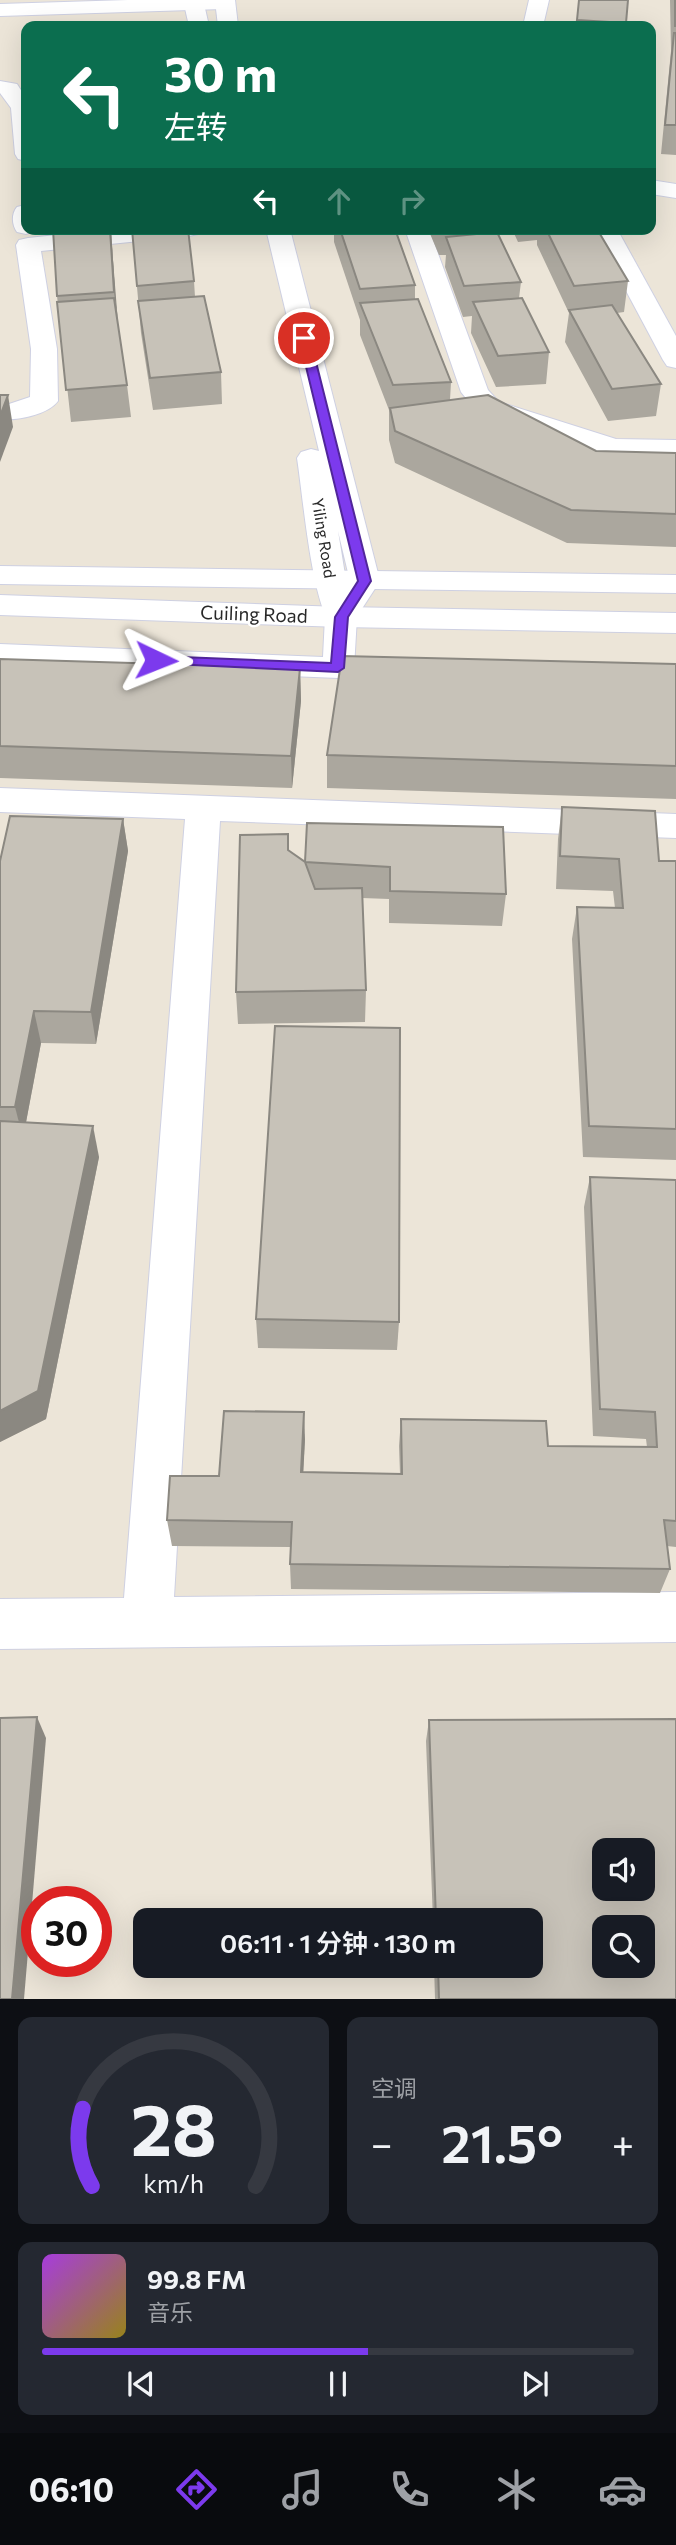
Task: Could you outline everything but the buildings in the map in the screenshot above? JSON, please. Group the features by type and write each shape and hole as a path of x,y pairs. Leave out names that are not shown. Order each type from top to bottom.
{"street":[{"path":"534,21 539,0"},
{"path":"0,10 224,1 227,21"},
{"path":"195,2 198,21"},
{"path":"0,87 9,89 21,107"},
{"path":"656,188 676,191"},
{"path":"0,411 11,412 44,401 44,349 28,235"},
{"name":"Yiling Road","path":"256,235 305,420 331,581 341,617"},
{"name":"Yiling Road","path":"279,235 365,581 341,617"},
{"path":"419,235 475,392 489,408 614,447 676,448"},
{"path":"608,235 676,360"},
{"name":"Cuiling Road","path":"0,575 676,584"},
{"name":"Cuiling Road","path":"0,605 341,617 676,623"},
{"path":"0,654 338,668 341,617"},
{"path":"0,800 676,826"},
{"path":"147,1623 203,808"},
{"path":"0,1624 676,1617"}],"route":[{"path":"156,660 338,668 341,617 365,581 304,338"}]}
